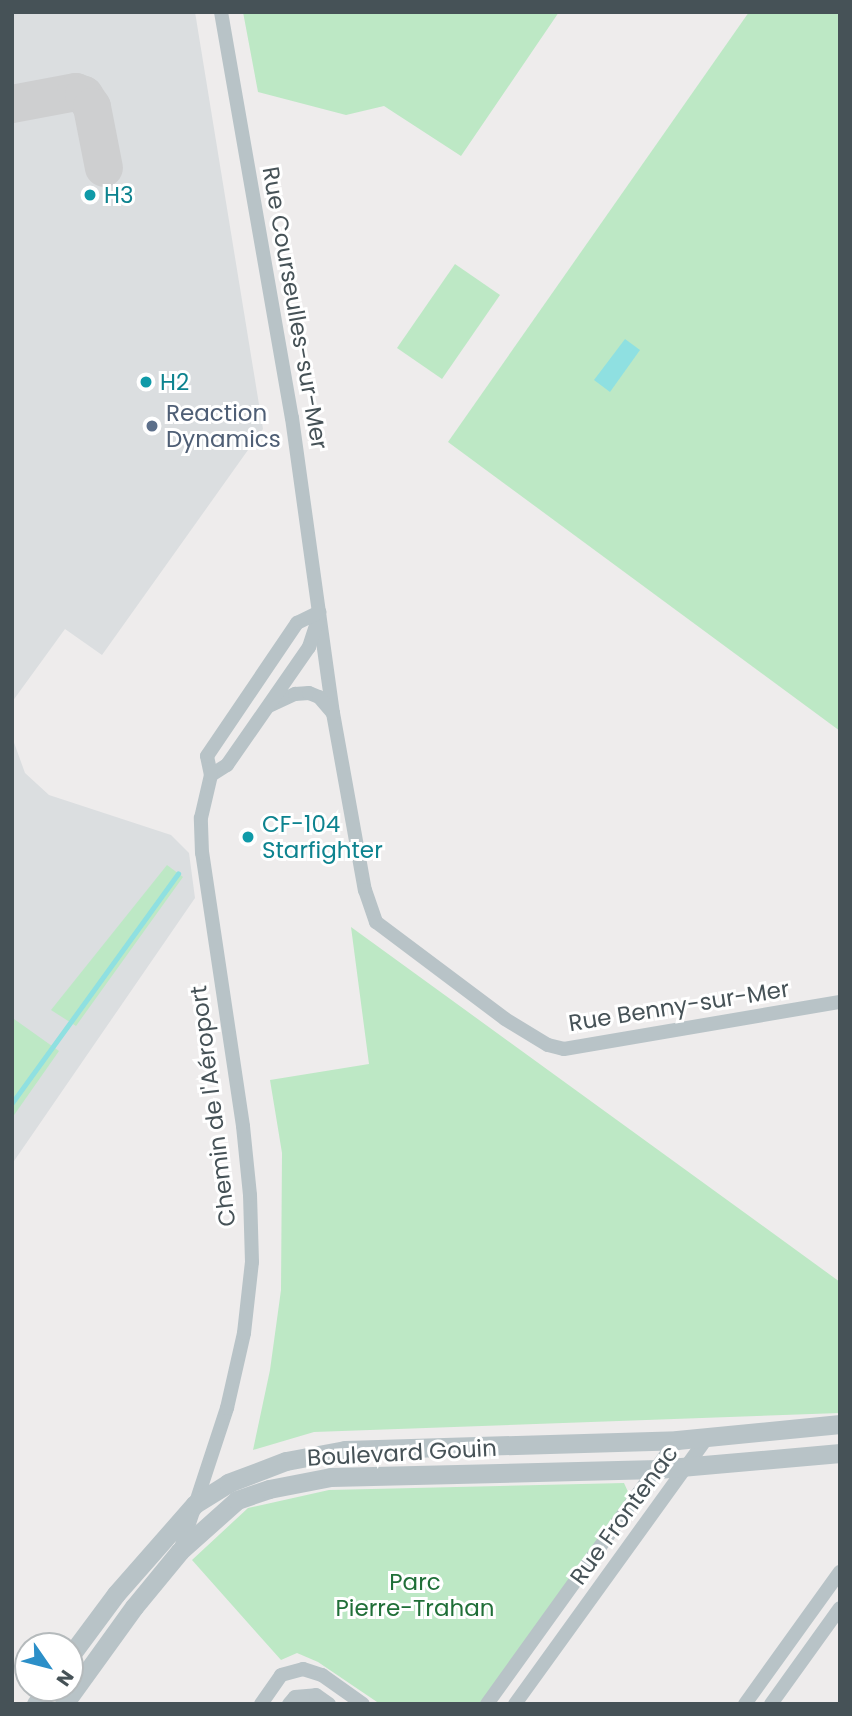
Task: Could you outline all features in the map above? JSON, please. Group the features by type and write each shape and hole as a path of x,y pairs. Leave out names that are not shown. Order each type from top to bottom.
{"street":[{"name":"Rue Courseulles-sur-Mer","path":"221,12 292,418 320,612"},
{"path":"211,775 227,765 309,647 320,612"},
{"name":"Chemin de l'Aéroport","path":"180,1551 227,1408 244,1333 252,1262 250,1195 243,1126 202,853 201,818 211,775 207,756 297,623 320,612"},
{"name":"Rue Benny-sur-Mer","path":"320,612 333,713 365,890 376,922 505,1019 548,1045 564,1049 613,1043 840,1002"},
{"path":"267,707 295,694 309,693 319,697 333,713"},
{"path":"239,708 257,721"},
{"name":"Boulevard Gouin","path":"84,1637 116,1594 195,1504 228,1483 286,1461 345,1450 677,1440 840,1424"},
{"name":"Rue Frontenac","path":"516,1704 707,1438"},
{"name":"Rue Frontenac","path":"487,1704 677,1440"},
{"name":"Boulevard Gouin","path":"64,1704 134,1607 180,1551 237,1500 269,1489 331,1477 658,1469 840,1453"},
{"path":"749,1702 840,1572"},
{"path":"116,1594 134,1607"},
{"name":"Rue Frontenac","path":"560,1604 578,1618"},
{"path":"771,1704 840,1608"},
{"path":"296,1670 295,1700 316,1695 329,1704"},
{"path":"261,1704 281,1675 296,1670 322,1675 363,1704"}],"shaded area":[{"path":"12,12 195,12 263,429 102,655 65,629 12,702"},
{"path":"12,737 25,773 49,795 171,835 189,853 195,898 12,1164"}],"green space":[{"path":"243,12 559,12 461,156 384,106 346,115 258,92"},
{"path":"749,12 840,12 840,731 448,442"},
{"path":"455,264 500,295 442,379 397,348"},
{"path":"167,865 183,877 76,1026 51,1010"},
{"path":"351,927 840,1282 840,1413 314,1432 253,1450 270,1370 281,1290 282,1153 270,1080 369,1064"},
{"path":"14,1019 59,1051 12,1118 12,1021"},
{"name":"Parc Pierre-Trahan","path":"624,1483 634,1505 483,1704 380,1704 318,1662 297,1653 281,1660 192,1560 248,1508 329,1490"}],"water":[{"path":"625,339 640,350 610,392 594,380"}],"waterway":[{"path":"12,1103 178,874"}],"taxiway":[{"path":"12,104 76,92 84,95 92,107 104,168"}],"place":[{"name":"H3","path":"90,195"},
{"name":"H2","path":"146,382"},
{"name":"Reaction Dynamics","path":"152,426"},
{"name":"CF-104 Starfighter","path":"248,837"}]}
